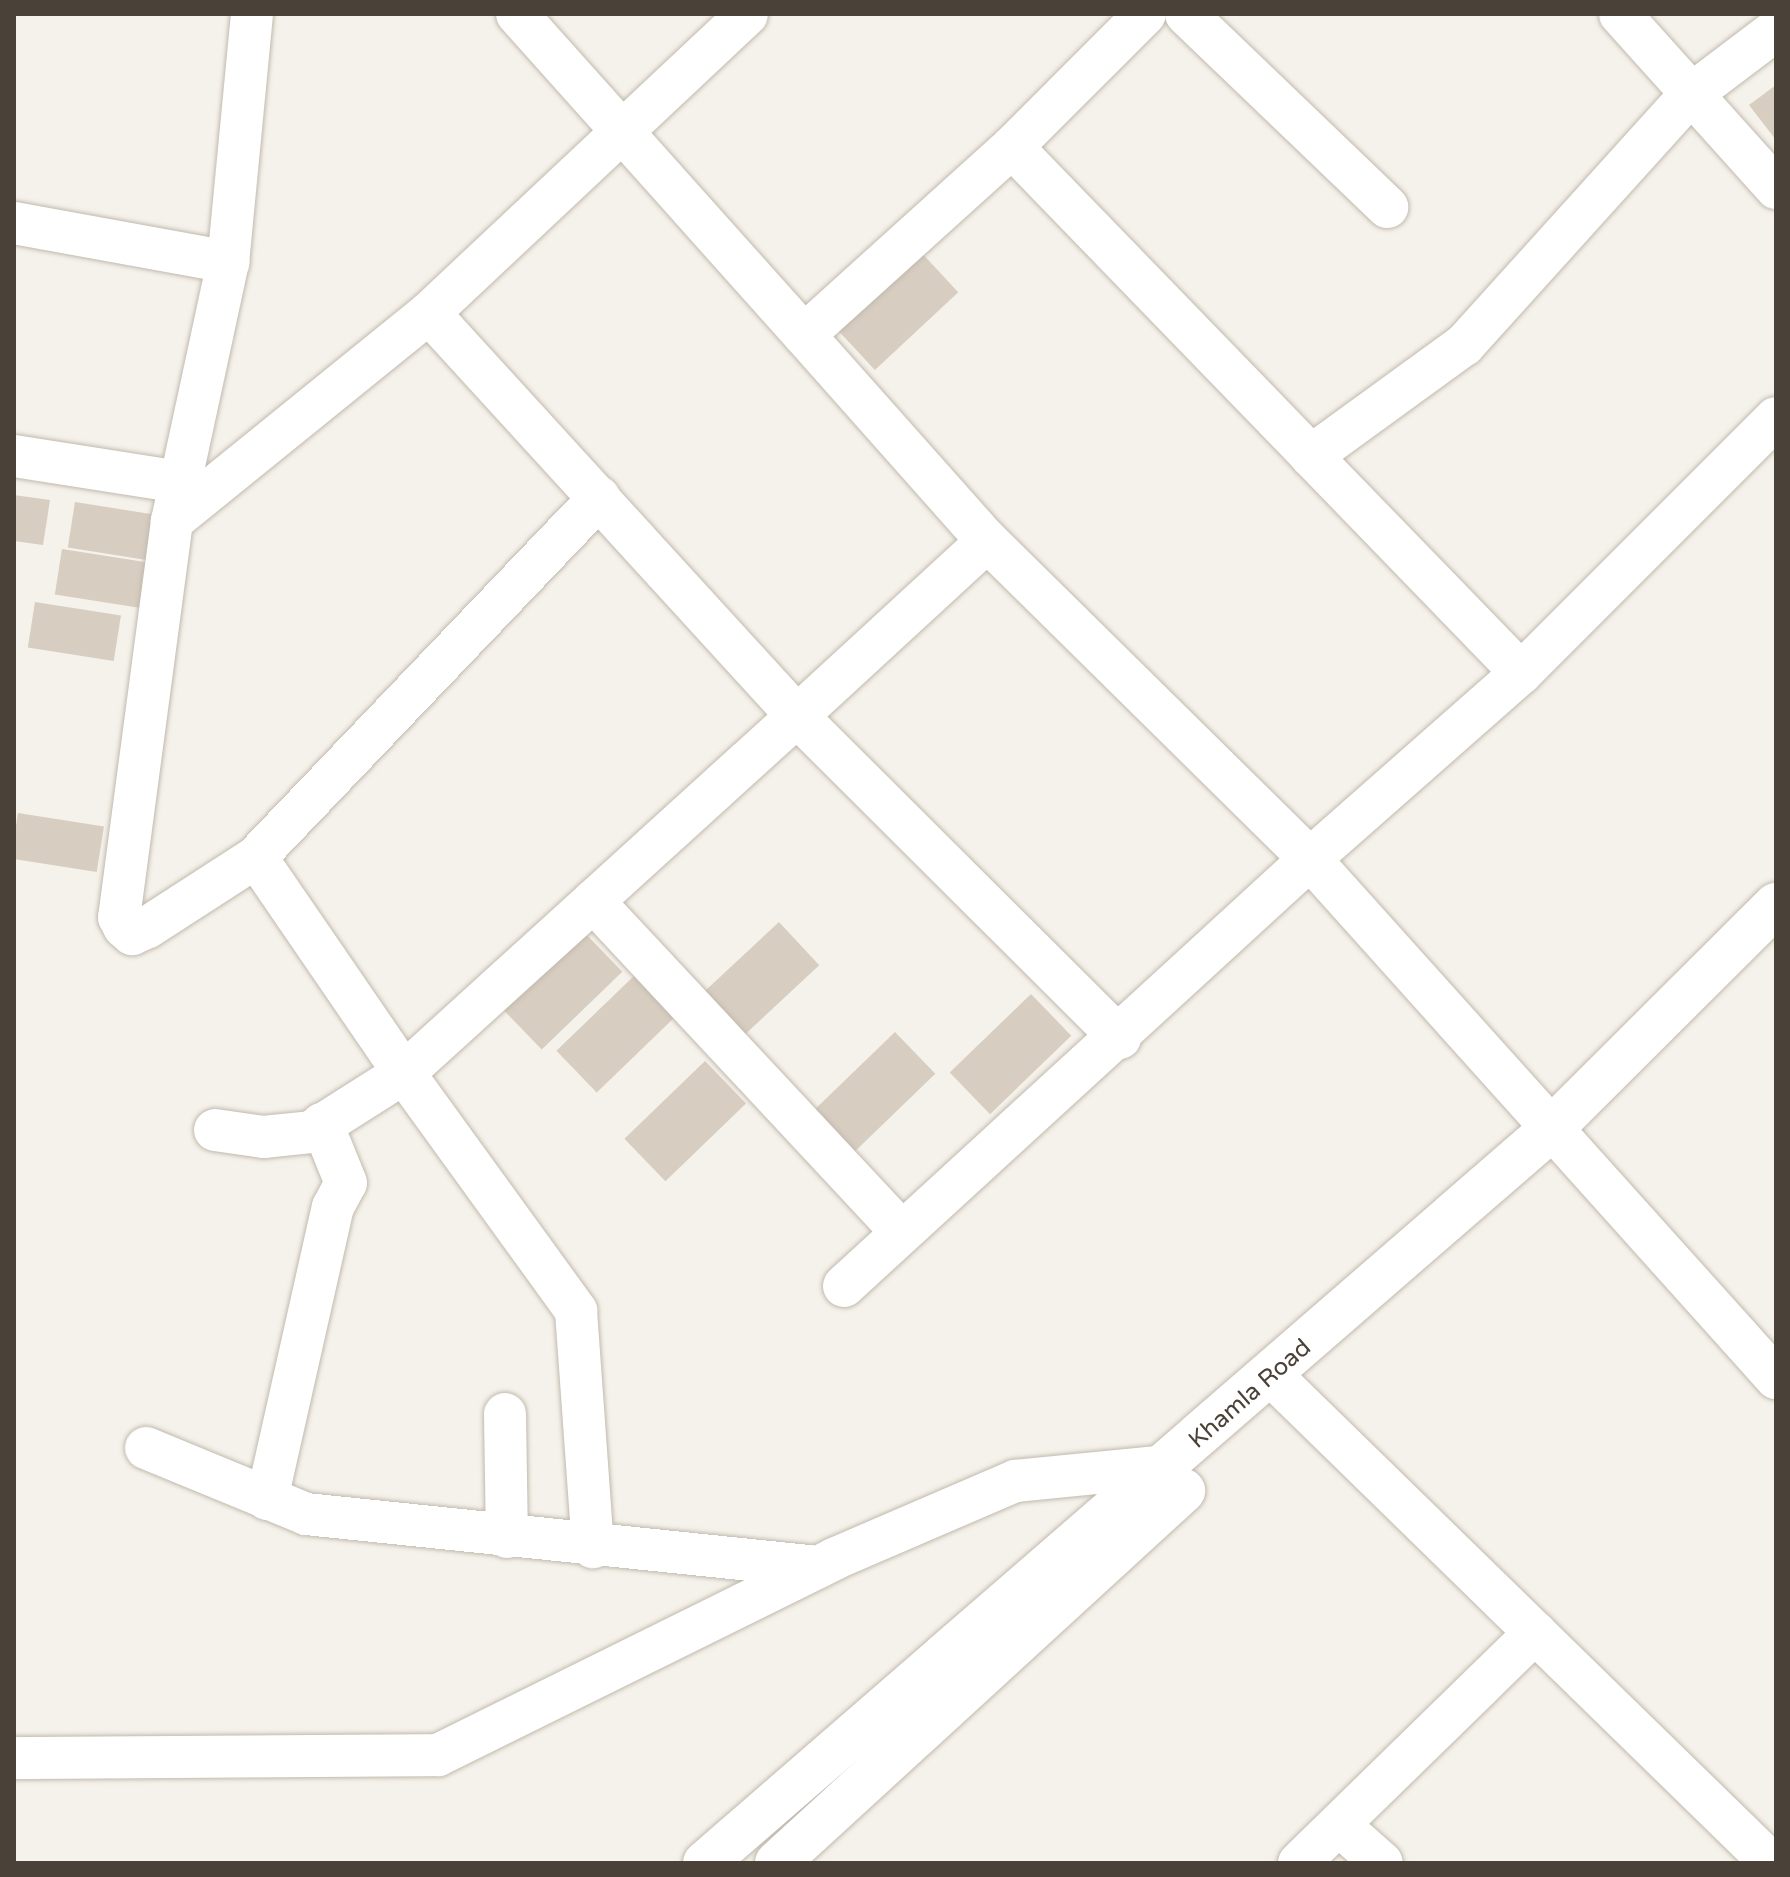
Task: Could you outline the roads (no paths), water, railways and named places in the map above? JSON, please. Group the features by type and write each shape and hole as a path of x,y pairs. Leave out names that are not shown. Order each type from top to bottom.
{"street":[{"path":"517,14 628,131 987,541 1310,859 1554,1137 1776,1378"},
{"path":"176,502 429,313 628,131 747,14"},
{"path":"804,335 1012,147 1145,14"},
{"path":"1186,14 1387,207"},
{"path":"1620,14 1776,188"},
{"path":"243,15 228,262 176,502 119,917 132,934 148,927 256,857 599,498"},
{"path":"1311,456 1464,345 1690,95 1776,30"},
{"path":"1012,147 1521,673"},
{"path":"14,223 228,262"},
{"path":"429,313 797,716 1120,1038"},
{"path":"844,1286 899,1229 1120,1038 1310,859 1521,673 1776,418"},
{"path":"14,456 176,502"},
{"path":"215,1130 263,1137 322,1124 404,1073 987,541"},
{"path":"256,857 404,1073 576,1311 593,1547"},
{"path":"593,901 899,1229"},
{"name":"Khamla Road","path":"1554,1137 1776,905"},
{"name":"Khamla Road","path":"777,1863 1281,1385 1776,940"},
{"path":"267,1499 333,1207 346,1183 322,1124"},
{"path":"1281,1385 1771,1863"},
{"name":"Khamla Road","path":"705,1863 1168,1466 1281,1385"},
{"path":"505,1414 507,1537"},
{"path":"146,1448 306,1514 593,1547 818,1567"},
{"path":"14,1758 438,1755 818,1567 1015,1481 1168,1466"},
{"path":"1299,1863 1535,1633"},
{"path":"1339,1825 1382,1863"}]}
